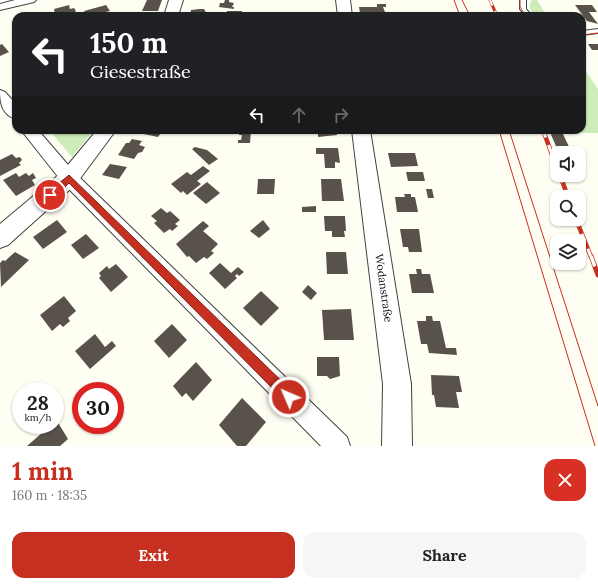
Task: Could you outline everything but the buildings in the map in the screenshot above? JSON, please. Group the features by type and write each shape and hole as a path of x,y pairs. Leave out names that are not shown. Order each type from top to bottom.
{"street":[{"path":"0,7 30,0"},
{"path":"172,12 176,0"},
{"path":"343,0 344,12"},
{"path":"12,91 0,95 12,109"},
{"path":"32,134 69,178 338,446"},
{"path":"0,238 69,178 104,134"},
{"name":"Wodanstraße","path":"363,134 397,384 397,446"}],"lane":[{"path":"523,0 523,9 526,12"},
{"path":"586,32 598,31"}],"green space":[{"path":"532,0 537,0 544,12 532,12 530,4"},
{"path":"586,72 598,89 598,133 586,133"},
{"path":"52,134 91,134 72,157"}],"tram line":[{"path":"454,0 458,12"},
{"path":"462,0 468,12"},
{"path":"520,0 520,7 523,12"},
{"path":"586,34 598,33"},
{"path":"500,134 595,446"},
{"path":"510,134 598,406"}],"railway":[{"path":"490,0 495,12"},
{"path":"544,134 550,149"},
{"path":"563,182 565,190"},
{"path":"579,226 591,257"},
{"path":"591,256 598,275"}],"route":[{"path":"50,195 69,178 289,397"}]}
